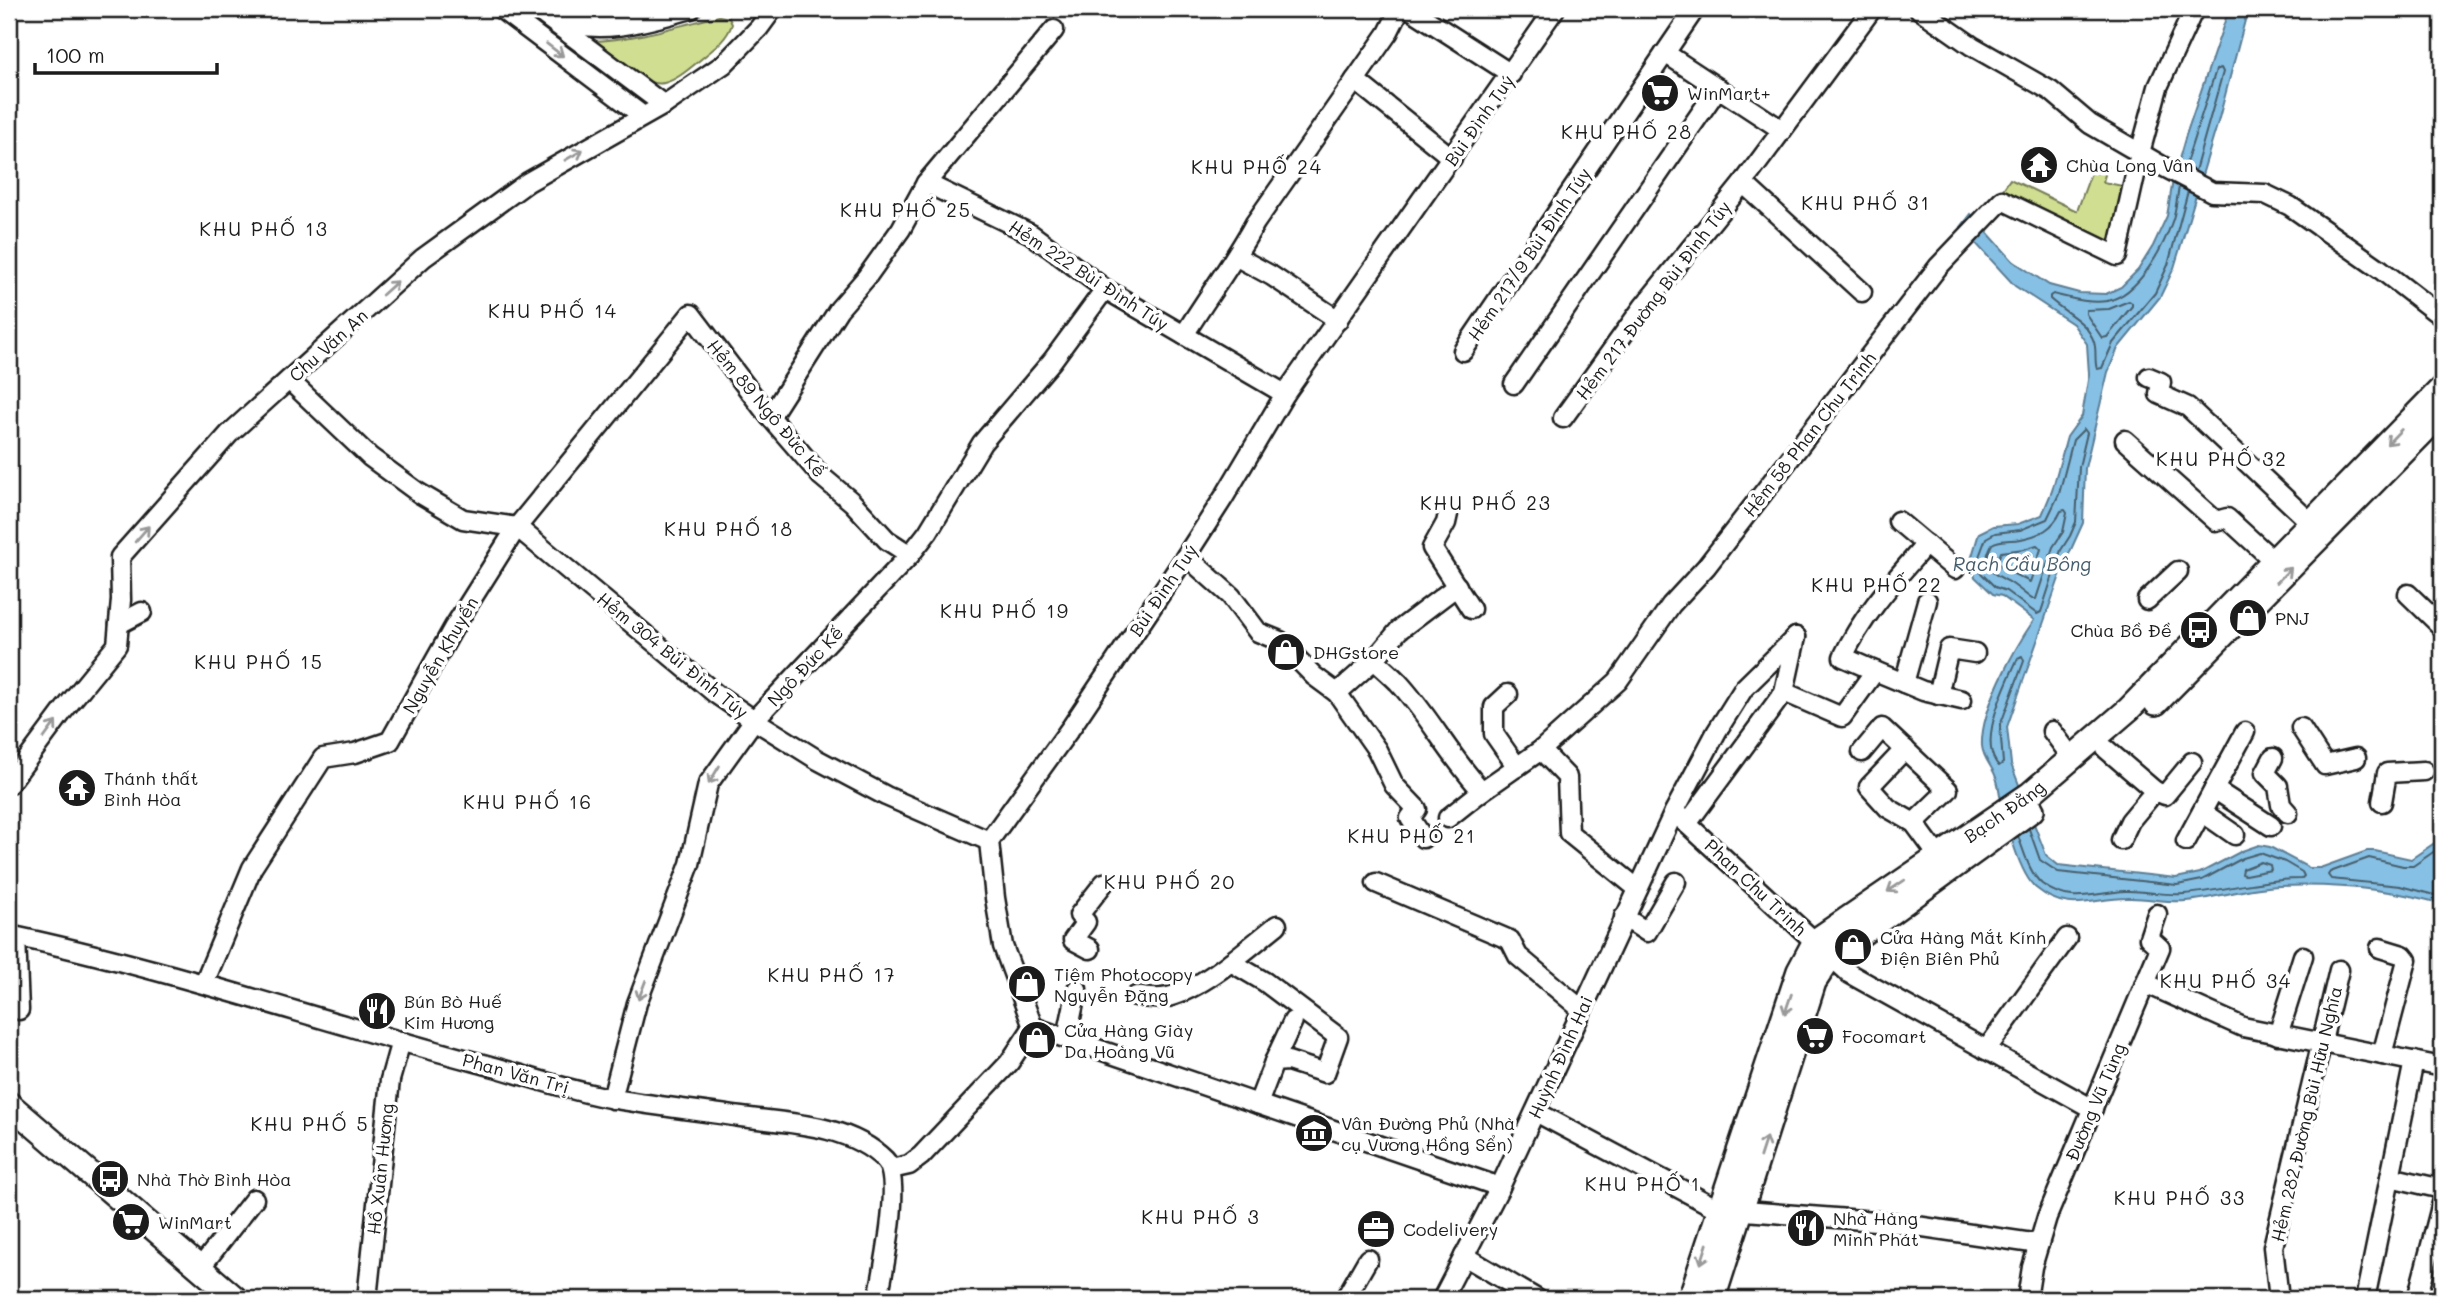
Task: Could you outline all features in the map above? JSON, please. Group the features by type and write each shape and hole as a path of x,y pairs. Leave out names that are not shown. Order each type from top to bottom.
{"main road":[{"name":"Bạch Đằng","path":"1713,1299 1823,948 2106,749 2146,714 2317,529 2442,388"},
{"name":"Bạch Đằng","path":"2034,800 2072,758 2129,709 2274,561 2317,529 2442,413"},
{"name":"Bạch Đằng","path":"1690,1299 1799,971 1823,948 1939,857 1996,827"},
{"path":"9,1104 236,1299"}],"street":[{"path":"501,9 643,116"},
{"path":"541,12 575,26 606,28 691,9"},
{"name":"Chu Văn An","path":"9,784 117,645 120,557 229,434 425,256 528,182 664,104 724,64 759,28 772,9"},
{"path":"1184,335 1237,257 1255,223 1292,168 1388,33 1400,9"},
{"path":"1410,9 1511,74"},
{"name":"Bùi Đình Tuý","path":"989,841 1072,726 1186,556 1224,498 1285,394 1555,9"},
{"name":"Hẻm 217/9 Bùi Đình Túy","path":"1463,351 1695,9"},
{"name":"Hẻm 217 Đường Bùi Đình Túy","path":"1563,418 1643,307 1743,183 1872,9"},
{"path":"1919,9 1972,46 2051,91 2090,124 2164,167 2212,192 2265,194 2290,206 2379,268 2442,317"},
{"path":"2140,153 2158,87 2194,9"},
{"path":"541,12 664,104"},
{"path":"770,417 839,309 866,278 901,229 926,183 1054,30"},
{"path":"1665,53 1782,130"},
{"path":"1359,73 1452,158"},
{"path":"1514,384 1718,89"},
{"name":"Hẻm 58 Phan Chu Trinh","path":"1448,818 1482,790 1541,750 1618,681 1671,605 1706,567 1945,260 2001,200 2117,256 2140,153"},
{"name":"Hẻm 222 Bùi Đình Túy","path":"926,183 1031,234 1105,289 1285,394"},
{"path":"1743,183 1862,292"},
{"path":"1237,257 1272,276 1338,320"},
{"name":"Ngô Đức Kế","path":"612,1099 637,1003 690,864 708,784 754,720 910,555 928,532 982,443 1052,361 1105,289"},
{"name":"Hẻm 89 Ngô Đức Kế","path":"691,314 770,417 821,476 852,502 887,540 910,555"},
{"name":"Nguyễn Khuyến","path":"204,983 252,868 323,758 355,753 390,741 454,627 517,527 691,314"},
{"path":"2149,377 2161,382 2159,394 2189,407 2317,529"},
{"path":"289,380 370,457 419,493 463,519 517,527"},
{"path":"2125,440 2216,521 2227,518 2274,561"},
{"path":"1448,514 1432,548 1471,609"},
{"path":"1898,521 1955,569"},
{"name":"Hẻm 304 Bùi Đình Túy","path":"517,527 716,694 754,720 818,760 887,796 989,841"},
{"path":"1926,544 1880,598 1853,636 1843,657 1904,683 1962,700"},
{"path":"1186,556 1231,596 1258,632 1280,641 1314,676 1337,693 1377,750 1394,785 1417,808 1410,818 1423,838"},
{"path":"2147,600 2178,571"},
{"path":"1337,693 1374,660 1399,630 1457,586"},
{"path":"2408,594 2442,627"},
{"path":"1904,683 1927,601"},
{"path":"119,624 142,612"},
{"path":"1796,637 1784,692 1681,818 1732,705 1744,688 1796,637"},
{"path":"1938,695 1949,649 1975,653"},
{"path":"1374,660 1398,682 1467,775 1482,790"},
{"path":"1784,692 1842,717 1875,671"},
{"path":"1508,694 1494,707 1494,734 1517,766"},
{"path":"1863,752 1882,728 1948,790 1914,824"},
{"path":"2301,728 2325,765 2356,758"},
{"path":"2052,731 2072,758"},
{"path":"2186,841 2245,732"},
{"path":"1905,749 1869,787 1888,808 1914,824 1939,857"},
{"path":"2106,749 2155,791 2165,795 2192,762"},
{"path":"1541,750 1567,777 1569,833 1638,889"},
{"path":"2273,758 2264,773 2278,786 2281,805 2288,813"},
{"path":"2382,802 2387,772 2424,771"},
{"path":"2214,789 2271,826"},
{"path":"2122,841 2130,821 2155,791"},
{"path":"2202,812 2235,835"},
{"name":"Huỳnh Đình Hai","path":"1442,1299 1536,1112 1624,917 1681,818"},
{"name":"Phan Chu Trinh","path":"1681,818 1850,974 2093,1109"},
{"path":"989,841 1003,946 1033,1027"},
{"path":"1624,917 1647,932 1676,882"},
{"path":"1090,949 1073,940 1086,922 1079,915 1104,883"},
{"path":"1376,883 1510,940 1518,956 1581,1009"},
{"name":"Đường Vũ Tùng","path":"2026,1299 2047,1217 2160,948 2149,938 2157,914"},
{"path":"1136,996 1166,998 1183,992 1231,962 1276,925"},
{"path":"12,936 19,1010"},
{"name":"Phan Văn Trị","path":"12,936 94,953 612,1099 806,1126 846,1136 876,1153 891,1169"},
{"path":"1986,1050 2067,938"},
{"path":"2380,948 2403,955 2407,960 2382,1055"},
{"path":"2278,1034 2303,956"},
{"path":"1231,962 1265,982 1338,1037 1325,1073 1288,1061 1274,1062"},
{"name":"Hẻm 282 Đường Bùi Hữu Nghĩa","path":"2279,1299 2273,1247 2339,970"},
{"path":"2145,983 2243,1027 2442,1067"},
{"path":"1067,1037 1077,989"},
{"path":"1258,1104 1293,1021"},
{"path":"1033,1027 1500,1187"},
{"path":"878,1299 890,1226 894,1184 891,1169 909,1165 921,1156 1009,1063 1033,1027"},
{"name":"Hồ Xuân Hương","path":"367,1299 390,1080 401,1041"},
{"path":"2365,1299 2414,1061"},
{"path":"1536,1112 1718,1209 1889,1222 2039,1244"},
{"path":"2390,1177 2442,1189"},
{"path":"200,1268 254,1199"},
{"path":"2417,1299 2442,1203"},
{"path":"1464,1256 1537,1299"},
{"path":"1345,1299 1367,1259"}],"green space":[{"path":"719,16 729,18 732,24 723,40 683,73 664,83 655,83 636,75 591,41 640,35"},
{"path":"2095,162 2107,167 2103,182 2127,187 2112,250 2002,191 2010,179 2077,211"}],"water":[{"name":"Rạch Cầu Bông","path":"2229,9 2248,9 2218,122 2174,268 2160,297 2118,348 2108,372 2085,468 2083,523 2063,567 2007,727 2011,764 2046,855 2058,865 2176,878 2200,873 2259,845 2270,847 2309,868 2320,868 2367,851 2411,859 2442,838 2442,904 2382,891 2300,886 2256,888 2186,901 2134,898 2081,903 2059,901 2036,888 2024,871 2009,831 1997,780 1982,746 1986,716 1992,698 2008,663 2034,620 2002,596 1993,594 1975,577 1970,563 1979,533 1993,526 2018,524 2042,515 2052,491 2067,437 2082,416 2089,374 2087,344 2073,324 2015,286 1961,227 1971,214 2013,261 2049,285 2079,293 2106,294 2121,287 2138,270 2167,216 2173,180 2186,135"}],"place":[{"name":"WinMart+","path":"1660,93"},
{"name":"Chùa Long Vân","path":"2039,165"},
{"name":"PNJ","path":"2248,618"},
{"name":"Chùa Bồ Đề","path":"2199,630"},
{"name":"DHGstore","path":"1286,652"},
{"name":"Thánh thất Bình Hòa","path":"77,788"},
{"name":"Cửa Hàng Mắt Kính Điện Biên Phủ","path":"1853,947"},
{"name":"Tiệm Photocopy Nguyễn Đặng","path":"1027,984"},
{"name":"Bún Bò Huế Kim Hương","path":"377,1011"},
{"name":"Focomart","path":"1815,1036"},
{"name":"Cửa Hàng Giày Da Hoàng Vũ","path":"1037,1040"},
{"name":"Vân Đường Phủ (Nhà cụ Vương Hồng Sển)","path":"1314,1133"},
{"name":"Nhà Thờ Bình Hòa","path":"110,1179"},
{"name":"WinMart","path":"131,1222"},
{"name":"Nhà Hàng Minh Phát","path":"1806,1228"},
{"name":"Codelivery","path":"1376,1229"}],"district":[{"name":"KHU PHỐ 28","path":"1627,131"},
{"name":"KHU PHỐ 24","path":"1257,166"},
{"name":"KHU PHỐ 31","path":"1866,202"},
{"name":"KHU PHỐ 25","path":"906,209"},
{"name":"KHU PHỐ 13","path":"264,228"},
{"name":"KHU PHỐ 14","path":"553,310"},
{"name":"KHU PHỐ 32","path":"2222,458"},
{"name":"KHU PHỐ 23","path":"1486,502"},
{"name":"KHU PHỐ 18","path":"729,528"},
{"name":"KHU PHỐ 22","path":"1877,584"},
{"name":"KHU PHỐ 19","path":"1005,610"},
{"name":"KHU PHỐ 15","path":"259,661"},
{"name":"KHU PHỐ 16","path":"528,801"},
{"name":"KHU PHỐ 21","path":"1412,835"},
{"name":"KHU PHỐ 20","path":"1170,881"},
{"name":"KHU PHỐ 17","path":"832,974"},
{"name":"KHU PHỐ 34","path":"2226,980"},
{"name":"KHU PHỐ 5","path":"310,1123"},
{"name":"KHU PHỐ 1","path":"1643,1183"},
{"name":"KHU PHỐ 33","path":"2180,1197"},
{"name":"KHU PHỐ 3","path":"1201,1216"}]}
